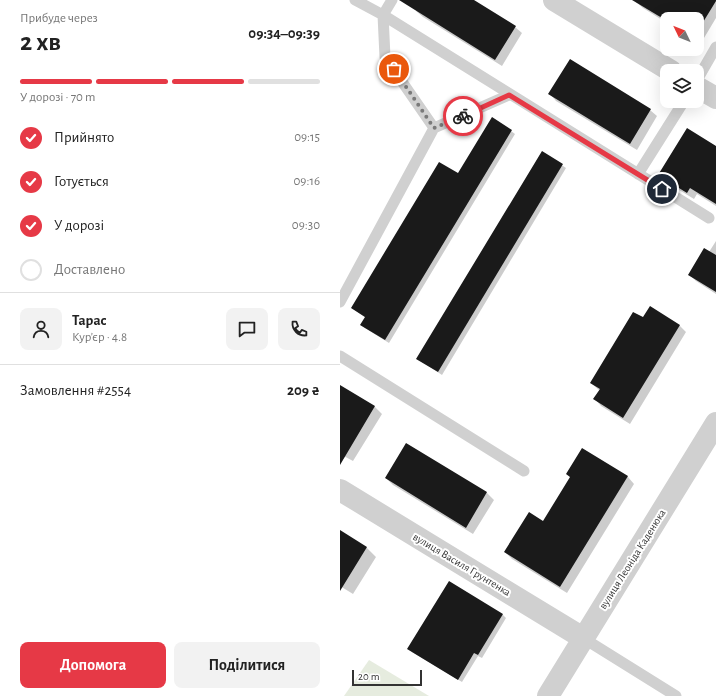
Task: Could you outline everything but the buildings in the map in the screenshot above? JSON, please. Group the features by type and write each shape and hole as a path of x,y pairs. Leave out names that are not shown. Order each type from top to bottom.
{"street":[{"path":"554,0 660,64"},
{"path":"704,91 716,98"},
{"name":"вулиця Леоніда Каденюка","path":"548,696 716,423"},
{"name":"вулиця Василя Грунтенка","path":"340,490 583,638"}],"lane":[{"path":"355,0 382,15 709,218"},
{"path":"392,0 382,15 385,57 434,128"},
{"path":"704,68 716,47"},
{"path":"340,302 434,128 509,95"},
{"path":"638,174 680,108"},
{"path":"340,356 524,471"},
{"path":"583,638 676,696"}],"shaded area":[{"path":"369,660 429,696 344,696"}],"way so far":[{"path":"394,69 434,128 463,116"}],"route":[{"path":"463,116 509,95 662,189"}]}
